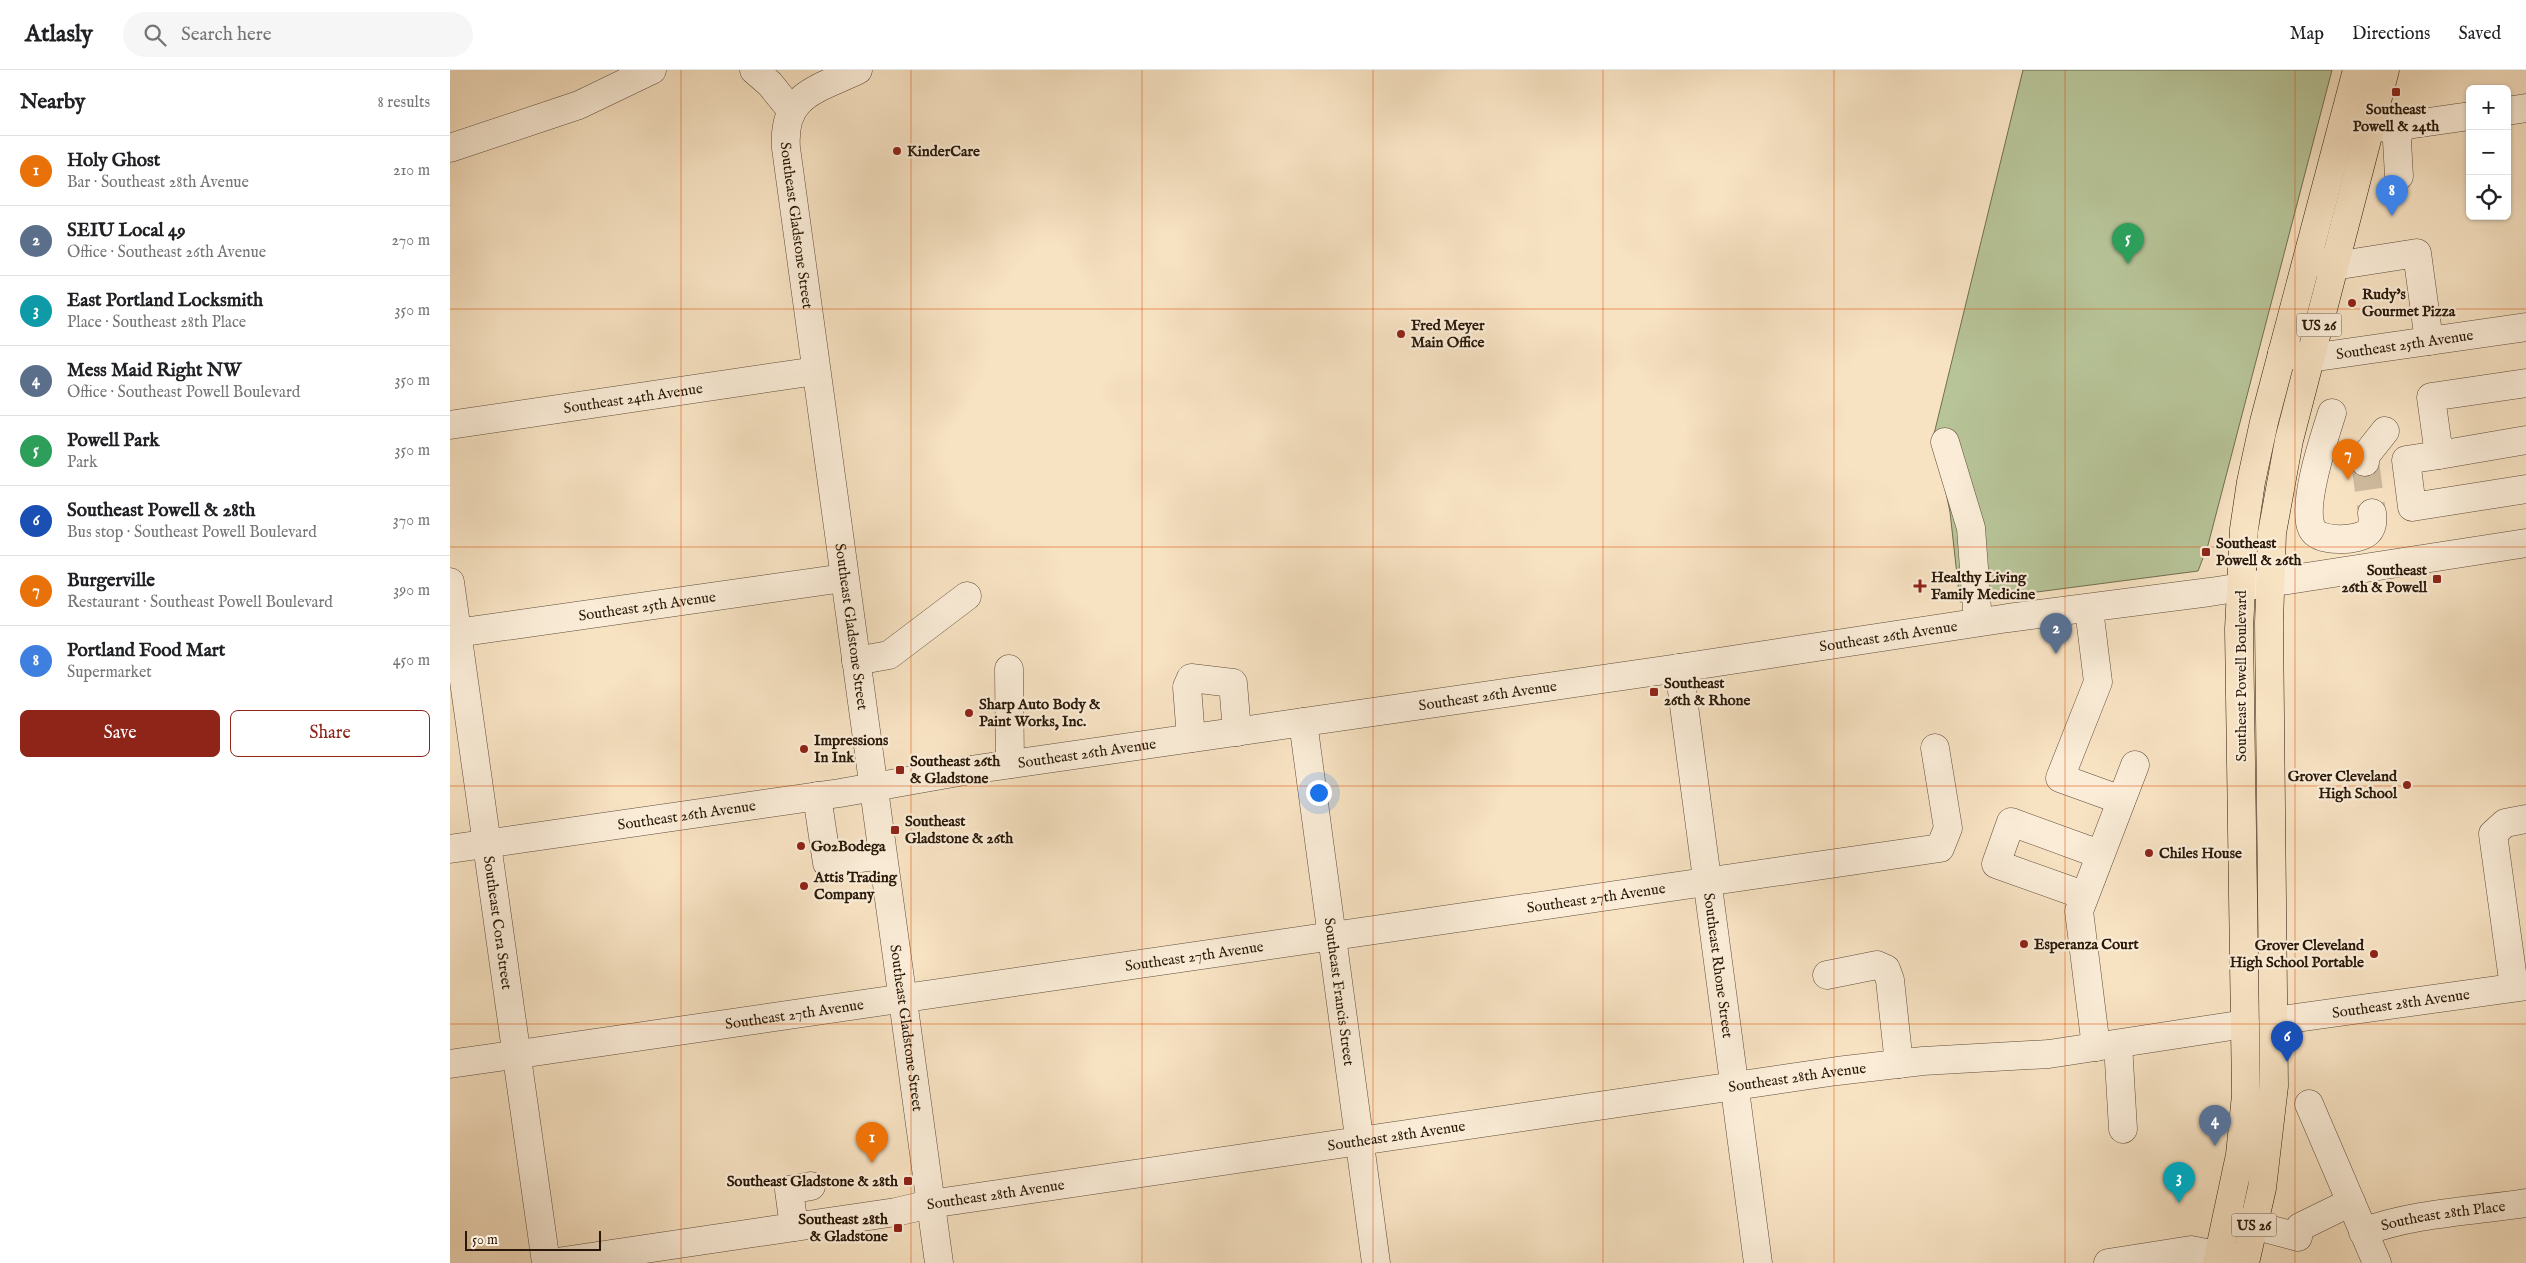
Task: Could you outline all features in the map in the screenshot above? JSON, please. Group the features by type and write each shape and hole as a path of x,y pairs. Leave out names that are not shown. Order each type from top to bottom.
{"main road":[{"name":"Southeast Powell Boulevard","path":"2218,1259 2244,1126 2245,1024 2240,588 2244,529 2251,482 2282,353 2357,70"},
{"name":"Southeast Powell Boulevard","path":"2245,1262 2254,1226 2270,1132 2274,1086 2270,583 2276,504 2289,440 2386,70"}],"street":[{"path":"450,148 579,105 652,70"},
{"path":"754,70 770,84 791,110 806,95 858,70"},
{"path":"2511,110 2526,108"},
{"name":"Southeast Gladstone Street","path":"791,110 785,136 787,168 939,1263"},
{"path":"2344,120 2370,127 2400,126 2466,117"},
{"path":"2399,176 2397,141 2400,126"},
{"path":"2307,258 2334,266 2417,254 2429,341"},
{"name":"Southeast 25th Avenue","path":"2282,353 2310,358 2526,327"},
{"name":"Southeast 24th Avenue","path":"450,425 816,371"},
{"path":"2439,455 2431,396 2526,383"},
{"path":"2332,413 2318,456 2310,506 2310,525 2313,532 2325,539 2362,535 2368,532 2372,526 2372,514"},
{"path":"2365,462 2366,455 2385,431"},
{"path":"2526,440 2406,460 2412,507 2526,489"},
{"path":"1945,442 1971,528 1978,622"},
{"name":"Southeast 26th Avenue","path":"450,849 873,788 1010,764 1679,668 1978,622 2240,588 2526,543"},
{"name":"Southeast 25th Avenue","path":"453,634 844,578"},
{"name":"Southeast Cora Street","path":"450,582 453,634 488,844 546,1263"},
{"path":"856,661 889,655 967,596"},
{"path":"2089,609 2098,682 2060,778 2121,800"},
{"name":"Southeast Rhone Street","path":"1679,668 1758,1263"},
{"path":"1009,670 1010,764"},
{"path":"1190,738 1187,686 1191,678 1233,683 1237,732"},
{"name":"Southeast Francis Street","path":"1303,722 1376,1263"},
{"name":"Southeast 27th Avenue","path":"450,1064 1940,848 1948,828 1935,748"},
{"path":"2123,1129 2079,918 2083,895 2135,765"},
{"path":"817,796 827,863 882,854"},
{"path":"2520,987 2492,834 2505,823 2526,819"},
{"path":"2083,895 1996,864 2011,822 2099,854"},
{"path":"1827,974 1876,965 1886,969 1890,980 1899,1064"},
{"name":"Southeast 28th Avenue","path":"2274,1021 2520,987"},
{"name":"Southeast 28th Avenue","path":"550,1263 896,1212 930,1204 1735,1087 1899,1064 2049,1054 2245,1024"},
{"path":"2309,1104 2376,1263"},
{"path":"794,1227 789,1190 811,1186"},
{"path":"2227,1218 2298,1237 2300,1226 2351,1202"},
{"name":"Southeast 28th Place","path":"2364,1232 2385,1224 2406,1220 2526,1203"},
{"path":"2108,1263 2191,1250 2218,1259 2245,1262"}],"green space":[{"path":"2023,70 2332,70 2208,545 2198,571 1960,602 1950,512 1934,434"}],"tunnel":[{"path":"2365,462 2372,513"}],"place":[{"name":"Southeast Powell & 24th","path":"2396,92"},
{"name":"KinderCare","path":"897,151"},
{"name":"Portland Food Mart","path":"2392,216"},
{"name":"Powell Park","path":"2128,264"},
{"name":"Rudy's Gourmet Pizza","path":"2352,303"},
{"name":"Fred Meyer Main Office","path":"1401,334"},
{"name":"Burgerville","path":"2348,480"},
{"name":"Southeast Powell & 26th","path":"2206,552"},
{"name":"Southeast 26th & Powell","path":"2437,579"},
{"name":"Healthy Living Family Medicine","path":"1920,586"},
{"name":"SEIU Local 49","path":"2056,654"},
{"name":"Southeast 26th & Rhone","path":"1654,692"},
{"name":"Sharp Auto Body & Paint Works, Inc.","path":"969,713"},
{"name":"Impressions In Ink","path":"804,749"},
{"name":"Southeast 26th & Gladstone","path":"900,770"},
{"name":"Grover Cleveland High School","path":"2407,785"},
{"name":"Southeast Gladstone & 26th","path":"895,830"},
{"name":"Go2Bodega","path":"801,846"},
{"name":"Chiles House","path":"2149,853"},
{"name":"Attis Trading Company","path":"804,886"},
{"name":"Esperanza Court","path":"2024,944"},
{"name":"Grover Cleveland High School Portable","path":"2374,954"},
{"name":"Southeast Powell & 28th","path":"2287,1062"},
{"name":"Mess Maid Right NW","path":"2215,1146"},
{"name":"Holy Ghost","path":"872,1163"},
{"name":"Southeast Gladstone & 28th","path":"908,1181"},
{"name":"East Portland Locksmith","path":"2179,1203"},
{"name":"Southeast 28th & Gladstone","path":"898,1228"}]}
